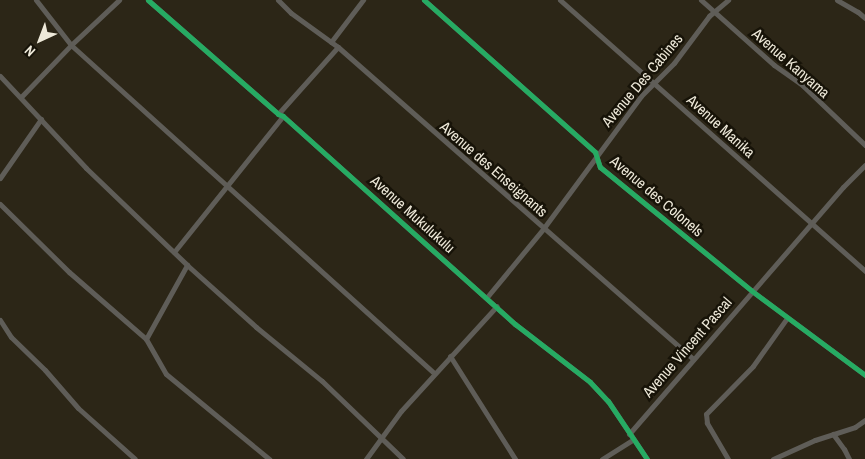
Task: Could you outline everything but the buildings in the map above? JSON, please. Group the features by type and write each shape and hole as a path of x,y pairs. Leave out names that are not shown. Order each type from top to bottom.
{"street":[{"path":"36,0 71,45 434,373"},
{"path":"21,97 71,45 119,0"},
{"name":"Avenue Mukulukulu","path":"148,0 496,306 590,382 608,401 647,459"},
{"name":"Avenue des Enseignants","path":"278,0 291,13 338,47 693,359"},
{"path":"331,42 363,0"},
{"name":"Avenue des Colonels","path":"424,0 597,156 600,167 752,291 865,376"},
{"name":"Avenue Manika","path":"560,0 865,271"},
{"name":"Avenue Kanyama","path":"701,0 712,12 774,65 794,78 865,145"},
{"name":"Avenue Des Cabines","path":"486,297 543,229 641,96 674,63 712,12 728,0"},
{"path":"837,0 865,18"},
{"path":"174,252 281,115 338,47"},
{"path":"0,76 86,168 187,265 256,327 322,381 403,459"},
{"path":"0,178 41,119"},
{"name":"Avenue Vincent Pascal","path":"629,434 752,291 865,165"},
{"path":"0,204 69,272 146,339 166,374 269,459"},
{"path":"146,339 187,265"},
{"path":"366,459 382,440 401,411 496,306"},
{"path":"728,459 709,427 706,414 753,366 787,318"},
{"path":"0,320 10,337 49,374 78,408 135,459"},
{"path":"450,356 515,459"},
{"path":"773,459 865,420"},
{"path":"833,434 849,459"},
{"path":"602,459 633,440"}],"cycle path":[{"path":"148,0 278,114 283,116 515,324 590,382 608,401 647,459"},
{"path":"424,0 595,152 600,167 752,291 865,375"}]}
